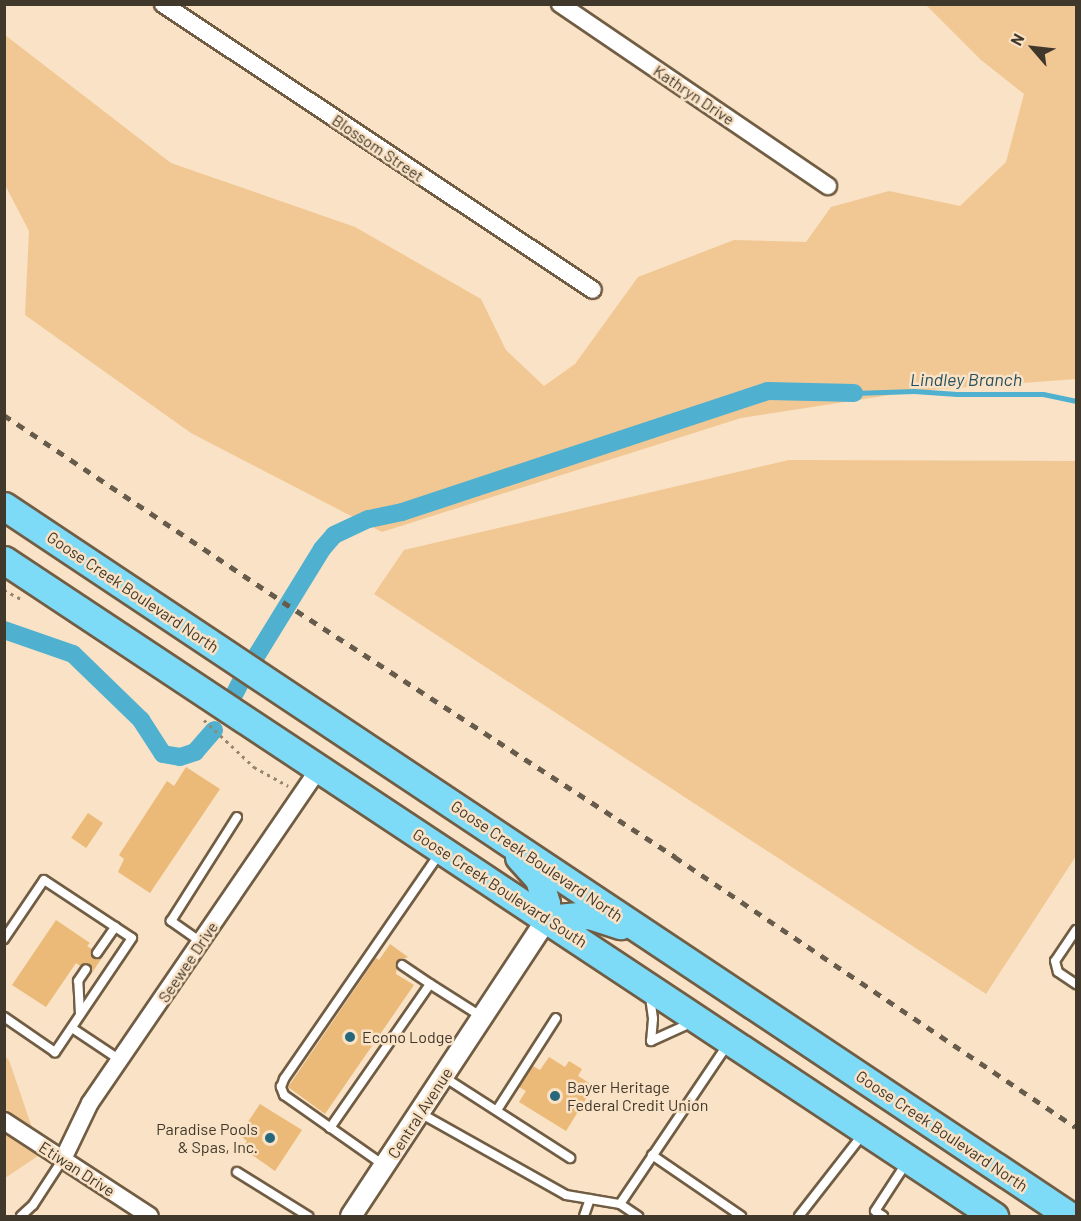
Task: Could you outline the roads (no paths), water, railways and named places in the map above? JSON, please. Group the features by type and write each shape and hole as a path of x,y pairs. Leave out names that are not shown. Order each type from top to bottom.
{"highway":[{"name":"Goose Creek Boulevard North","path":"4,506 1070,1216"},
{"name":"Goose Creek Boulevard South","path":"4,560 994,1216"},
{"path":"497,834 539,879 546,903 547,919 590,915 639,928"}],"street":[{"name":"Blossom Street","path":"163,4 593,290"},
{"name":"Kathryn Drive","path":"560,4 828,186"},
{"name":"Seewee Drive","path":"63,1159 90,1103 301,792 319,769"},
{"name":"Central Avenue","path":"351,1216 547,919"},
{"name":"Etiwan Drive","path":"4,1121 150,1216"}],"lane":[{"path":"201,942 171,921 237,817"},
{"path":"385,1166 284,1095 281,1088 284,1079 442,850"},
{"path":"4,939 44,880 132,938 55,1052 4,1017"},
{"path":"97,952 115,927"},
{"path":"1077,930 1056,961 1058,972 1077,984"},
{"path":"375,947 384,953"},
{"path":"402,965 483,1017"},
{"path":"80,1015 78,981 86,969"},
{"path":"330,1128 430,984"},
{"path":"648,985 653,1012 651,1041 700,1020"},
{"path":"497,1110 556,1018"},
{"path":"72,1028 120,1060"},
{"path":"620,1204 731,1040"},
{"path":"443,1077 570,1158"},
{"path":"419,1113 566,1195 620,1204 638,1216"},
{"path":"799,1216 865,1130"},
{"path":"652,1155 741,1216"},
{"path":"21,1216 33,1205 63,1159"},
{"path":"877,1215 908,1160"},
{"path":"237,1172 309,1216"},
{"path":"584,1216 590,1199"}],"waterway":[{"path":"255,658 322,549 334,535 369,519 402,512 768,391 854,393"},
{"name":"Lindley Branch","path":"854,393 914,391 957,394 1043,394 1076,401"},
{"path":"4,630 73,654 141,720 163,754 180,757 195,752 214,730"},
{"path":"235,693 240,683"}],"railway":[{"path":"4,415 283,602 675,857 1076,1127"}],"place":[{"name":"Econo Lodge","path":"350,1037"},
{"name":"Bayer Heritage Federal Credit Union","path":"555,1096"},
{"name":"Paradise Pools & Spas, Inc.","path":"270,1138"}]}
